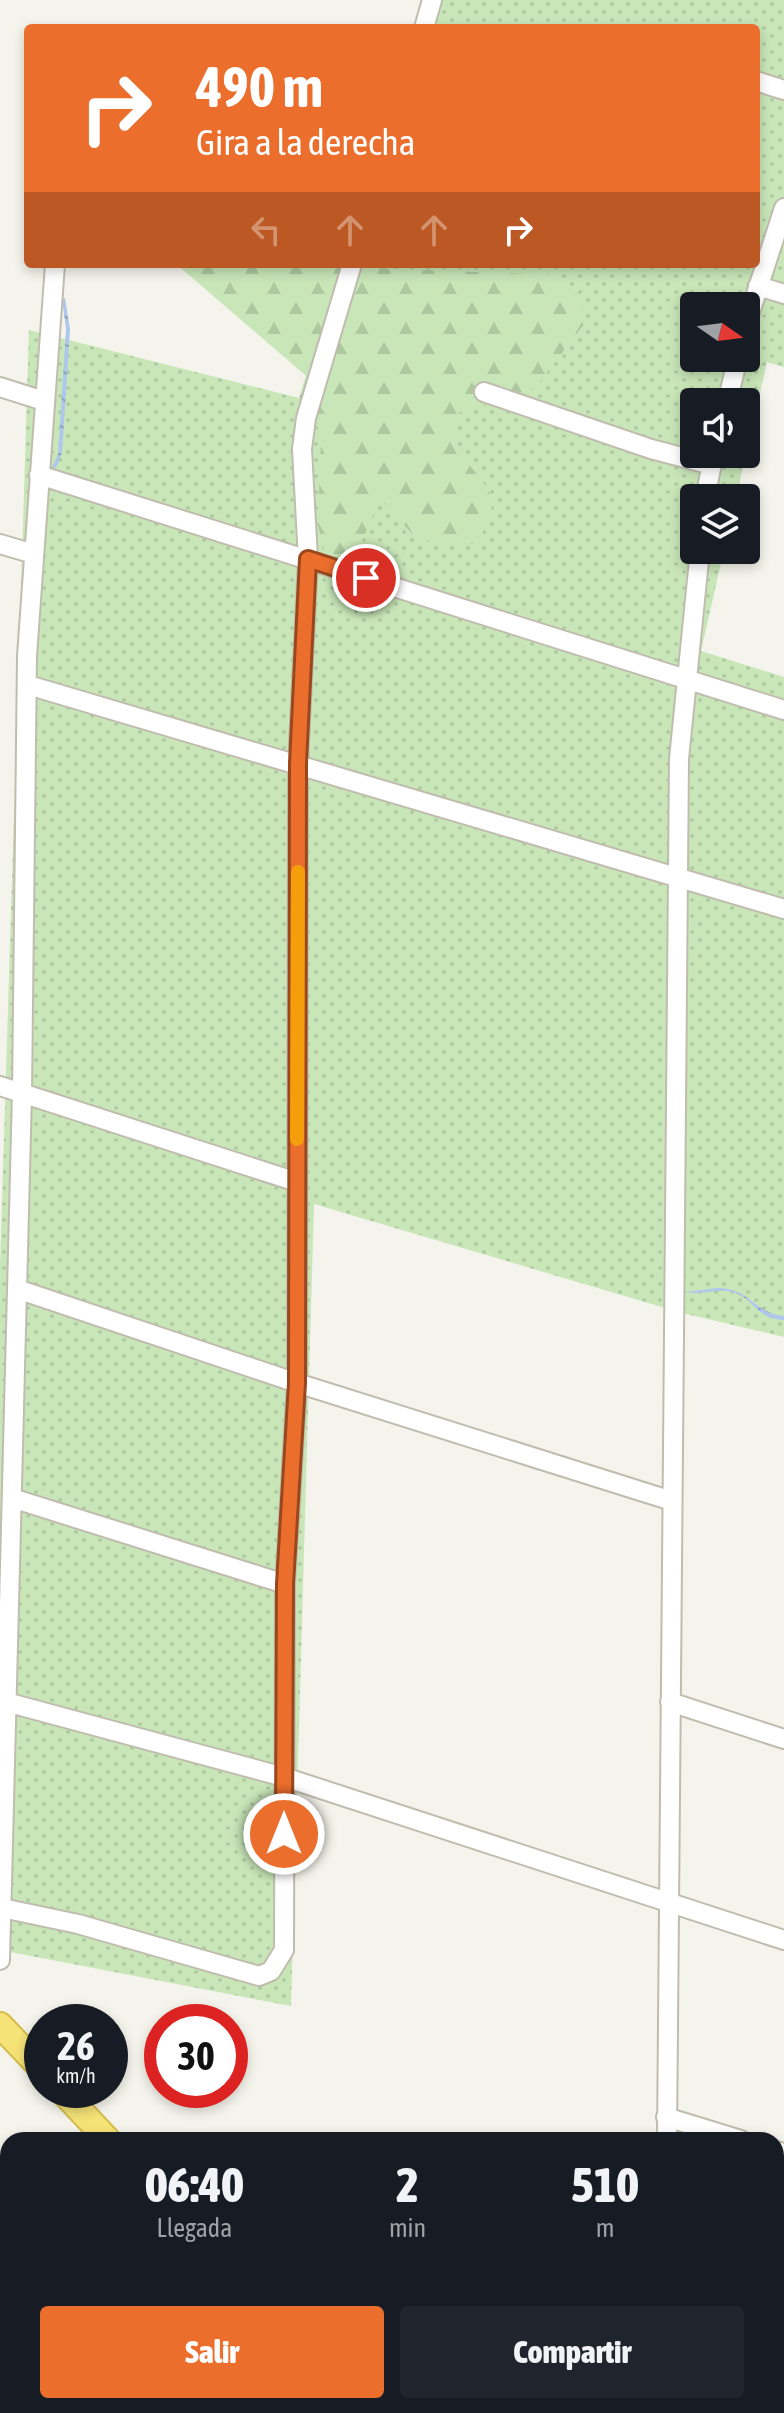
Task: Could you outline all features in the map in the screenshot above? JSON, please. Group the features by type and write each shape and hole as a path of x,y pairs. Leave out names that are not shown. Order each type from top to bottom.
{"highway":[{"path":"0,2025 24,2050"},
{"path":"78,2108 100,2132"}],"street":[{"path":"425,24 432,0"},
{"path":"760,82 784,90"},
{"path":"756,292 784,208"},
{"path":"0,1960 22,1093 28,685 39,475 55,268"},
{"path":"2,1908 78,1924 259,1976 271,1971 284,1950 285,1584 297,1383 298,763 308,559 302,449 306,418 351,268"},
{"path":"758,286 784,294"},
{"path":"0,387 44,401"},
{"path":"484,392 651,449 680,454"},
{"path":"39,475 784,710"},
{"path":"0,544 34,554"},
{"path":"667,2132 679,759 698,564"},
{"path":"28,685 784,909"},
{"path":"0,1086 297,1182"},
{"path":"17,1289 297,1383 672,1501"},
{"path":"12,1498 285,1584"},
{"path":"6,1702 284,1777 784,1940"},
{"path":"670,1702 784,1739"},
{"path":"666,2117 715,2132"}],"green space":[{"path":"421,0 784,0 784,367 767,362 760,393 760,388 680,388 680,468 743,468 739,484 680,484 680,564 721,564 701,651 784,677 784,1337 682,1313 314,1204 291,2006 0,1950 0,1267 29,330 299,398 339,268 760,268 760,24 414,24"},
{"path":"181,268 375,268 553,275 578,294 585,323 535,388 455,414 457,445 488,490 491,500 486,526 476,544 418,540 380,499 356,555 329,570 318,525 321,435 312,381"}],"water":[{"path":"65,298 70,329 62,453 56,468 52,467 58,455 66,329 62,299"},
{"path":"718,1288 738,1292 765,1310 784,1316 784,1320 767,1316 736,1293 686,1292"}],"slow traffic":[{"path":"297,1139 298,872"}],"route":[{"path":"284,1834 285,1584 297,1383 298,763 308,559 366,578"}]}
